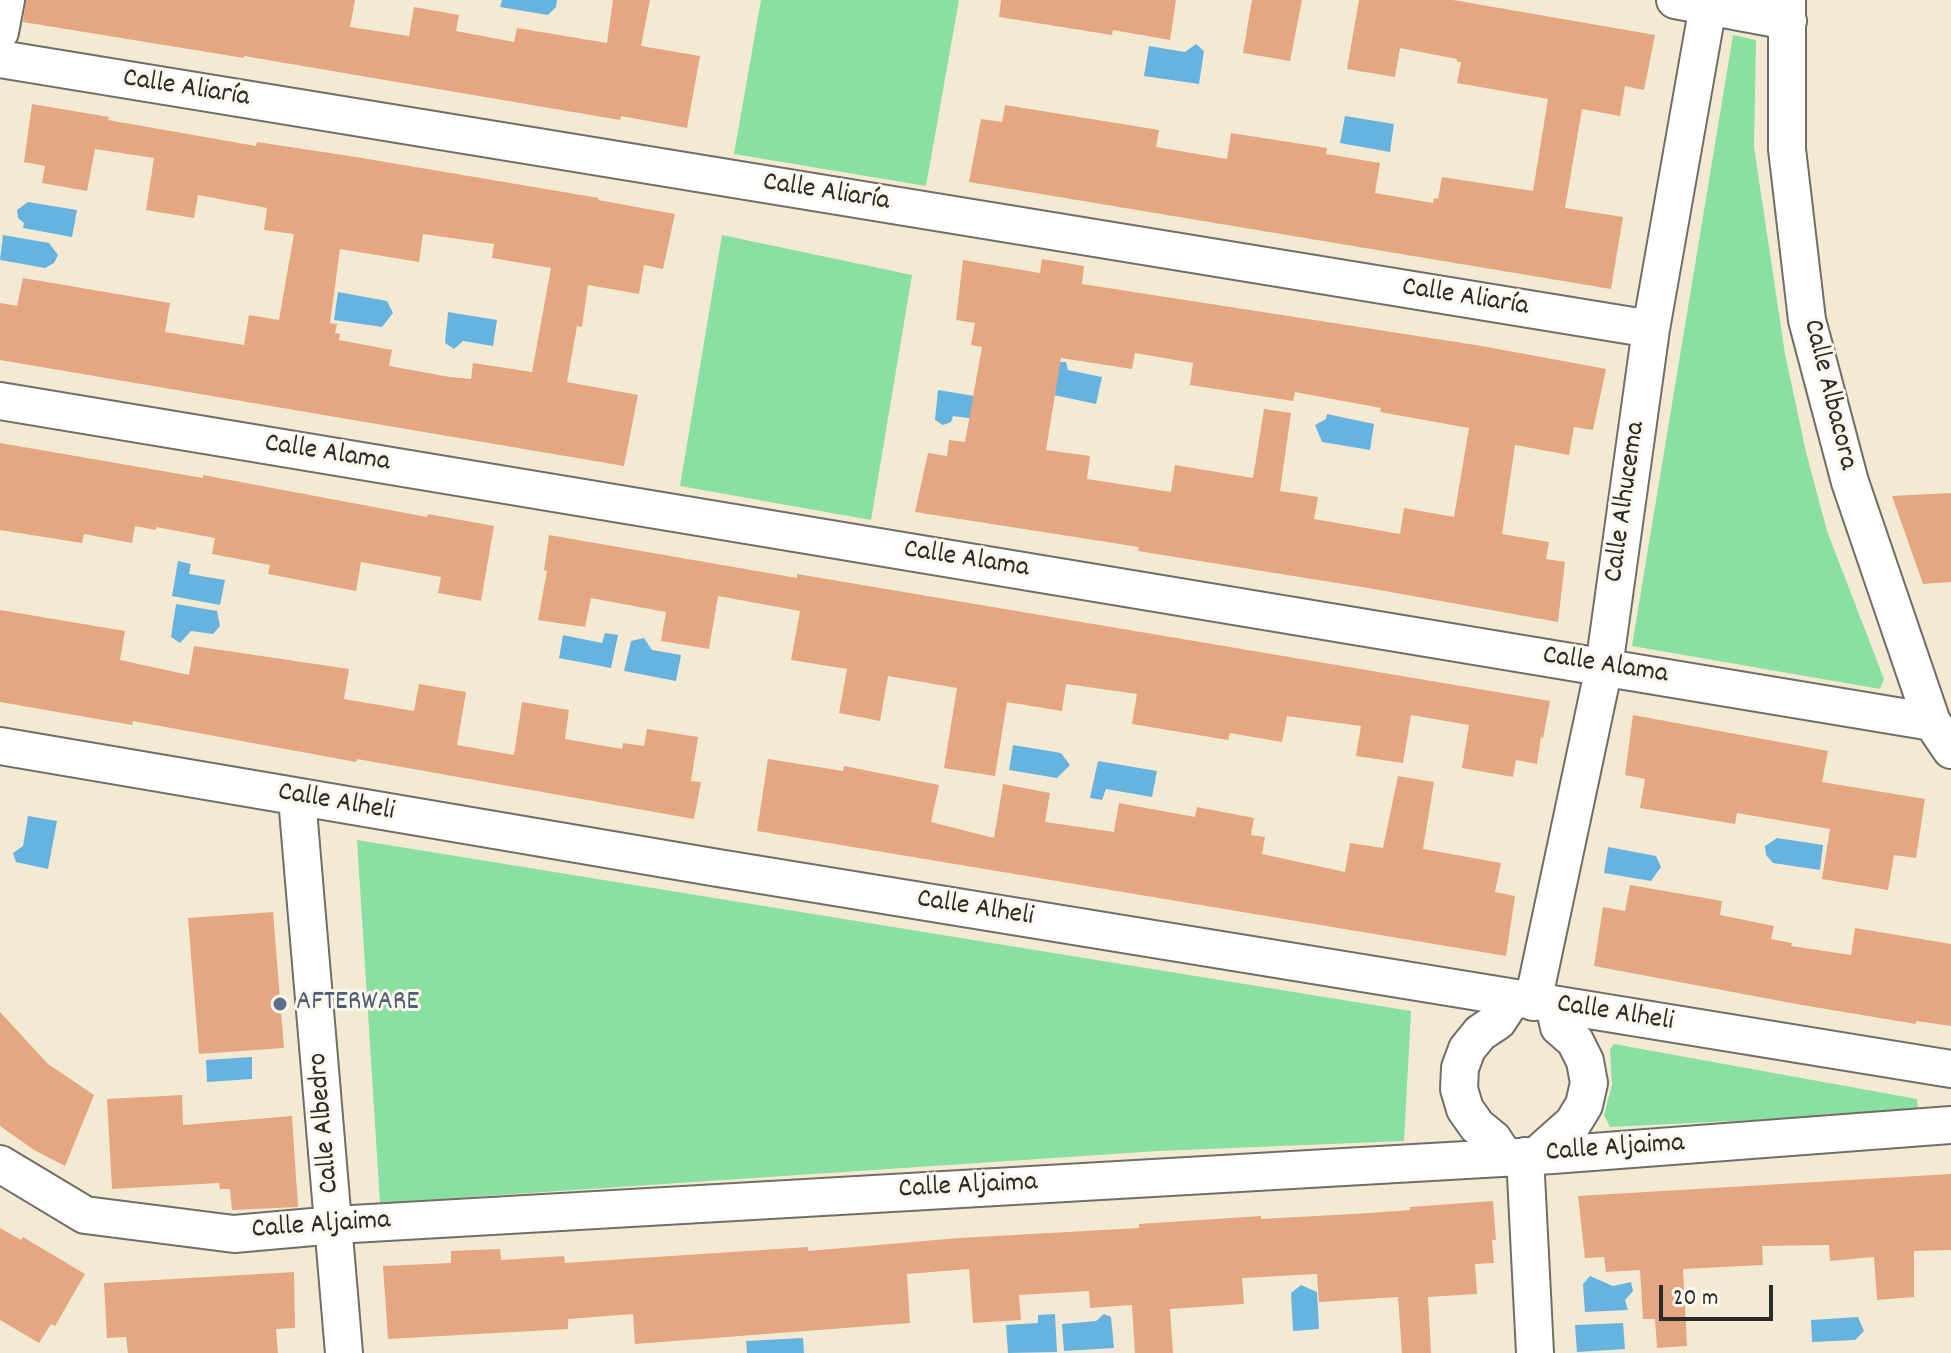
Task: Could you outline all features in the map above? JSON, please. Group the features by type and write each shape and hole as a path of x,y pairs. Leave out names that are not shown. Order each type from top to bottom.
{"street":[{"path":"0,32 6,0"},
{"path":"1697,2 1787,10"},
{"name":"Calle Alhucema","path":"1533,1002 1604,667 1697,2"},
{"name":"Calle Albacora","path":"1787,10 1787,149 1807,320 1850,482 1942,736"},
{"name":"Calle Aliaría","path":"0,59 1651,329"},
{"name":"Calle Alama","path":"0,401 1604,667 1942,736"},
{"name":"Calle Alheli","path":"0,746 297,798 1951,1069"},
{"name":"Calle Albedro","path":"297,798 344,1353"},
{"path":"1533,1002 1575,1041 1585,1061 1589,1083 1584,1105 1573,1123 1522,1156 1477,1126 1465,1109 1459,1079 1467,1049 1480,1033 1533,1002"},
{"name":"Calle Aljaima","path":"0,1164 85,1215 234,1234 335,1225 1522,1156 1951,1125"},
{"path":"1522,1156 1535,1353"}],"green space":[{"path":"761,0 959,0 926,186 734,154"},
{"path":"1733,35 1756,40 1754,147 1785,354 1827,531 1884,679 1880,689 1632,646"},
{"path":"722,235 912,275 871,520 680,486"},
{"path":"357,840 1411,1011 1404,1141 1158,1151 380,1203"},
{"path":"1614,1044 1917,1099 1918,1112 1610,1127 1604,1115 1612,1085 1610,1049"}],"water":[{"path":"502,0 557,0 556,7 548,15 500,7"},
{"path":"1196,44 1204,51 1199,84 1144,76 1149,46 1185,52"},
{"path":"1345,116 1394,124 1390,152 1340,143"},
{"path":"28,202 77,210 72,237 23,228 24,223 18,218 17,210"},
{"path":"3,235 49,243 58,255 54,263 45,268 0,260"},
{"path":"338,292 387,301 393,313 382,327 334,320"},
{"path":"448,312 497,320 493,346 463,341 454,349 445,343"},
{"path":"1056,362 1066,362 1068,370 1102,377 1096,404 1049,394"},
{"path":"938,390 986,398 982,420 953,416 951,422 943,425 935,420"},
{"path":"1327,414 1374,424 1370,450 1322,442 1315,425 1326,419"},
{"path":"178,561 191,564 189,574 225,580 220,605 172,596"},
{"path":"176,604 217,611 220,626 213,634 191,631 180,643 171,637"},
{"path":"605,633 618,635 611,668 559,658 563,635 602,643"},
{"path":"644,638 652,650 681,655 676,681 624,671 631,641"},
{"path":"1013,745 1061,753 1070,765 1057,778 1009,770"},
{"path":"1098,761 1157,771 1152,797 1106,789 1102,800 1090,798"},
{"path":"28,816 57,821 48,869 16,862 13,853 23,846"},
{"path":"1777,838 1823,845 1820,870 1773,863 1766,855 1765,846"},
{"path":"1608,847 1656,856 1661,867 1651,881 1604,873"},
{"path":"252,1057 252,1079 207,1082 206,1060"},
{"path":"1590,1276 1613,1286 1631,1282 1633,1291 1625,1300 1628,1310 1585,1312 1583,1284"},
{"path":"1301,1285 1317,1292 1319,1329 1293,1331 1291,1293"},
{"path":"1055,1314 1057,1352 1008,1353 1006,1325 1038,1323 1038,1315"},
{"path":"1104,1314 1111,1317 1114,1348 1064,1351 1062,1324 1096,1321"},
{"path":"1858,1317 1864,1331 1855,1340 1812,1342 1811,1320"},
{"path":"1623,1323 1625,1349 1577,1352 1575,1325"},
{"path":"803,1338 804,1353 747,1353 746,1341"}],"building":[{"path":"26,0 355,0 350,27 409,36 414,7 459,15 456,31 514,42 517,28 607,43 613,0 650,0 641,46 700,56 687,128 621,116 620,120 23,22"},
{"path":"1001,0 1176,0 1170,40 1113,30 1112,35 999,17"},
{"path":"1252,0 1302,0 1290,61 1243,53"},
{"path":"1359,0 1453,0 1655,35 1644,90 1625,86 1620,116 1582,109 1565,208 1623,217 1611,289 969,182 981,119 1002,122 1005,105 1159,130 1156,147 1227,159 1231,133 1327,148 1326,154 1380,163 1375,193 1433,203 1434,198 1438,199 1442,177 1533,191 1548,99 1457,83 1461,62 1457,59 1400,48 1395,77 1347,69"},
{"path":"32,104 256,146 257,142 356,157 675,214 663,269 644,265 639,294 588,285 582,327 577,326 567,382 638,395 624,466 0,360 0,303 17,306 23,278 170,303 165,332 244,345 249,315 279,320 294,234 264,230 267,208 198,195 194,218 146,210 154,158 95,149 87,191 42,183 45,166 24,162","holes":["423,234 494,244 492,258 551,268 532,372 473,363 471,379 450,377 389,366 392,350 339,340 340,334 335,333 337,324 330,323 340,249 419,262"]},
{"path":"1042,259 1084,266 1082,284 1482,346 1606,369 1593,430 1574,427 1569,455 1515,445 1502,534 1549,542 1546,559 1565,562 1558,622 1138,551 1139,547 915,512 928,453 947,456 949,440 965,442 982,347 971,345 975,323 956,320 963,260 1040,273","holes":["1135,353 1193,363 1190,385 1293,401 1295,392 1469,428 1454,517 1404,508 1400,534 1314,519 1318,497 1280,491 1291,413 1264,409 1253,478 1175,465 1171,492 1087,479 1090,456 1046,450 1061,358 1132,369"]},
{"path":"0,443 494,526 481,601 438,593 441,577 361,562 356,591 268,574 270,565 212,554 215,538 156,527 156,530 135,526 132,543 84,534 82,543 0,530"},
{"path":"1951,493 1951,582 1923,584 1892,496"},
{"path":"549,535 1550,701 1537,764 1516,760 1513,777 1462,768 1469,725 1411,715 1403,763 1356,756 1361,726 1287,716 1282,742 1230,733 1228,740 1132,724 1137,694 1066,684 1062,711 1007,702 995,776 944,768 957,688 888,676 880,721 839,713 847,669 791,660 800,611 718,596 709,649 661,641 666,612 591,598 585,627 538,620 547,571 544,570"},
{"path":"0,610 125,631 120,660 189,675 194,646 349,669 344,699 414,711 419,684 466,692 457,745 514,755 522,702 569,710 565,739 622,749 623,743 644,746 647,729 698,737 691,781 701,782 694,819 133,721 132,725 0,702"},
{"path":"1633,715 1828,751 1822,782 1925,799 1916,858 1894,855 1888,890 1822,879 1830,829 1737,813 1735,824 1640,808 1645,779 1625,775"},
{"path":"768,759 843,771 844,766 939,785 931,822 994,838 1003,784 1050,793 1045,822 1114,832 1119,803 1195,817 1197,807 1254,818 1251,835 1265,837 1262,854 1345,872 1350,843 1383,848 1398,776 1434,782 1423,849 1501,863 1495,892 1515,896 1506,956 757,831"},
{"path":"1630,885 1722,901 1720,915 1774,926 1771,939 1792,943 1791,946 1851,955 1855,928 1951,944 1951,1026 1916,1021 1916,1024 1802,1005 1594,966 1603,907 1625,911"},
{"path":"273,912 284,1048 199,1054 188,918"},
{"path":"0,1012 48,1064 94,1095 65,1166 34,1150 0,1126"},
{"path":"182,1095 183,1125 292,1116 298,1207 232,1210 230,1189 220,1189 219,1183 112,1189 107,1099"},
{"path":"1951,1174 1951,1250 1914,1251 1914,1297 1877,1300 1874,1257 1830,1261 1829,1245 1762,1246 1763,1265 1683,1269 1687,1346 1657,1348 1655,1319 1643,1319 1640,1270 1606,1272 1604,1257 1585,1258 1578,1196"},
{"path":"1493,1201 1494,1263 1475,1264 1477,1294 1428,1297 1431,1353 1402,1353 1398,1297 1319,1302 1317,1274 1242,1278 1244,1304 1170,1309 1173,1353 1135,1353 1132,1305 1090,1308 1089,1291 1019,1295 1021,1320 973,1323 969,1269 907,1274 910,1323 635,1344 633,1314 568,1319 568,1329 388,1339 383,1266 451,1263 451,1251 500,1249 501,1260 564,1256 565,1263 808,1247 808,1251 959,1238 1139,1228 1139,1224 1370,1213"},
{"path":"0,1228 21,1240 23,1237 85,1274 55,1326 51,1324 39,1343 0,1320"},
{"path":"294,1272 295,1328 276,1329 278,1353 128,1353 126,1337 107,1338 104,1283"}],"place":[{"name":"AFTERWARE","path":"280,1004"}]}
